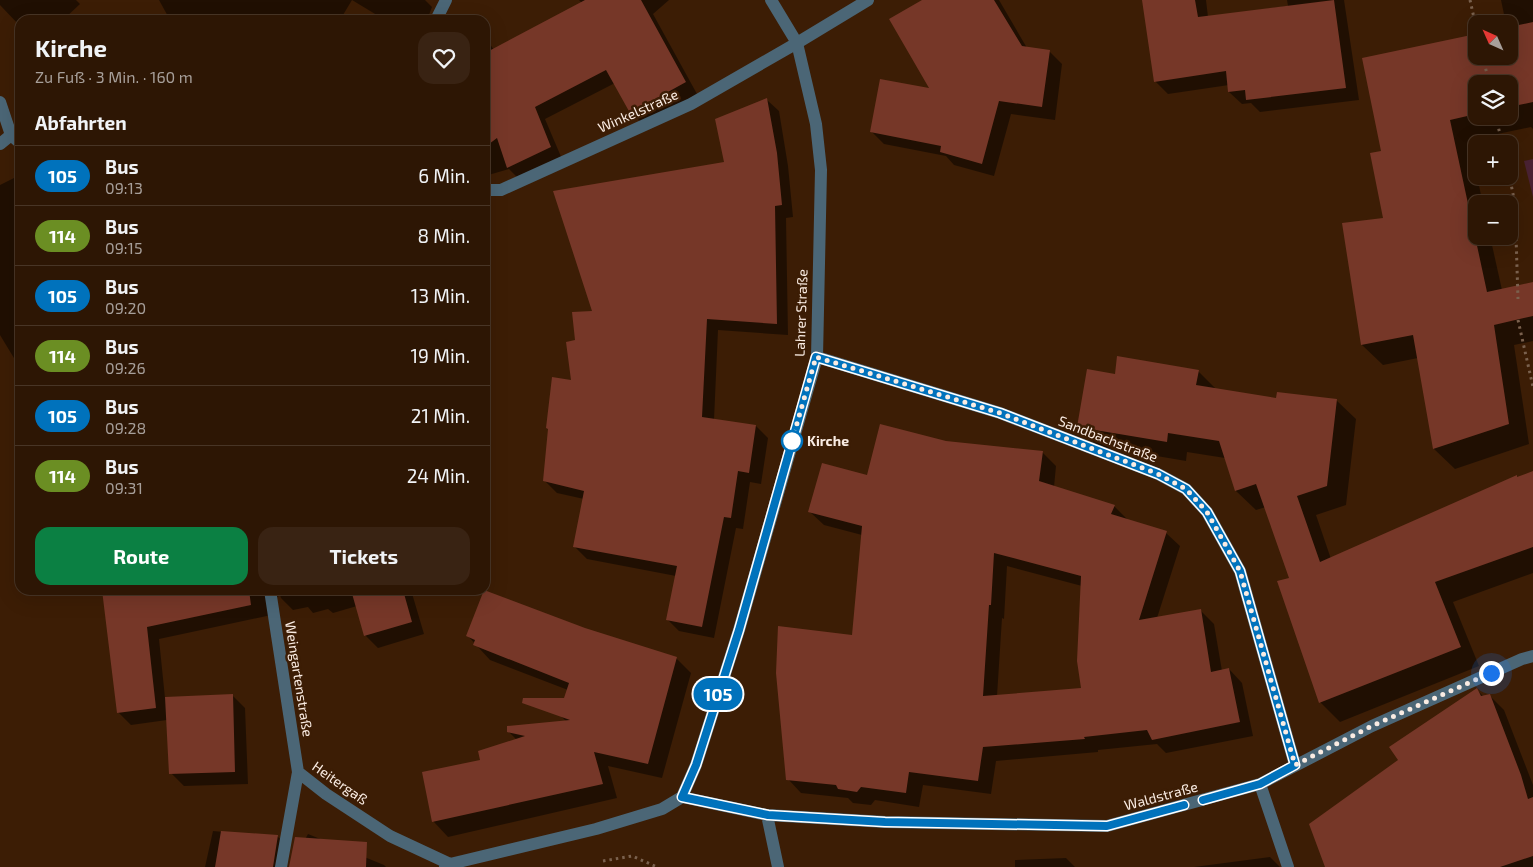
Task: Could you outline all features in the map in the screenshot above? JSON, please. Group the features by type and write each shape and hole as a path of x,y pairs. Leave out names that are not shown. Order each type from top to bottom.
{"street":[{"path":"438,15 446,0"},
{"name":"Lahrer Straße","path":"682,797 696,765 739,630 816,357 821,170 816,124 797,43 771,0"},
{"name":"Winkelstraße","path":"490,190 501,190 691,104 868,0"},
{"path":"0,102 15,137"},
{"path":"0,144 15,139"},
{"name":"Sandbachstraße","path":"816,357 1000,413 1158,474 1186,489 1207,512 1240,571 1295,765"},
{"name":"Weingartenstraße","path":"271,595 298,772"},
{"name":"Waldstraße","path":"682,797 768,815 885,822 1107,826 1260,784 1372,726 1508,665 1533,656"},
{"name":"Heitergaß","path":"281,867 298,772 326,794 390,836 448,866 596,829 662,808 682,797"},
{"path":"1260,784 1288,867"},
{"path":"768,815 778,867"}],"path":[{"path":"1470,0 1473,15"},
{"path":"1511,185 1515,204 1518,299"},
{"path":"1518,320 1533,387"},
{"path":"603,861 632,856 657,867"}],"shaded area":[{"path":"1533,159 1533,197 1524,161"}],"building":[{"path":"585,0 641,0 686,82 630,113 606,70 535,107 551,147 507,168 497,138 490,143 490,50"},
{"path":"922,0 994,0 1022,46 1050,50 1042,107 999,101 982,164 940,152 941,146 870,132 880,79 929,88 889,19"},
{"path":"1142,0 1195,0 1198,17 1334,0 1346,88 1246,100 1245,90 1228,92 1226,71 1154,82"},
{"path":"1533,22 1533,102 1518,105 1518,75 1468,75 1468,116 1450,120 1468,204 1468,245 1477,245 1487,292 1533,282 1533,316 1494,325 1509,424 1433,449 1413,335 1361,345 1342,223 1383,218 1370,153 1381,151 1362,58 1468,36 1468,65 1518,65 1518,25"},
{"path":"767,98 777,153 782,205 775,206 777,324 707,319 702,417 756,425 749,473 738,471 731,518 724,517 702,627 666,620 677,566 573,547 584,491 543,481 548,429 546,428 552,377 571,380 566,342 575,340 572,312 592,311 553,191 724,162 715,119"},
{"path":"1117,356 1199,370 1196,385 1276,398 1277,392 1337,399 1327,486 1297,496 1320,562 1517,475 1517,477 1533,471 1533,547 1435,582 1461,647 1319,703 1277,581 1289,578 1256,484 1235,491 1219,441 1168,433 1167,442 1077,427 1087,369 1115,374"},
{"path":"880,424 946,441 1043,451 1039,481 1115,505 1111,514 1167,531 1139,620 1201,609 1211,672 1229,668 1240,722 1152,740 1147,730 1084,737 1085,739 983,747 978,781 909,772 906,793 861,787 857,792 838,789 836,785 786,780 776,673 778,626 852,635 862,526 808,512 822,463 867,475","holes":["994,553 1081,576 1077,661 1081,688 983,696"]},
{"path":"490,592 585,628 677,657 648,764 594,752 603,784 432,822 422,772 480,760 478,751 525,736 507,732 507,726 570,720 522,703 523,698 564,698 569,683 473,645 475,640 466,636 482,595 490,595"},
{"path":"103,595 250,595 251,605 147,627 156,708 117,713"},
{"path":"352,595 404,595 412,622 364,636"},
{"path":"1477,688 1481,696 1490,694 1521,775 1528,799 1533,797 1533,856 1500,867 1325,867 1309,824 1398,760 1389,747"},
{"path":"233,694 235,772 169,774 165,697"},
{"path":"221,831 278,835 273,867 215,867"},
{"path":"295,837 367,842 366,867 289,867"}],"bus line":[{"name":"105","path":"1184,805 1107,826 885,822 768,815 682,797 696,765 739,630 816,357 1000,413 1158,474 1186,489 1207,512 1240,571 1295,765 1260,784 1203,800"}],"place":[{"name":"Kirche","path":"792,441"}],"route":[{"path":"792,441 816,357 1000,413 1158,474 1186,489 1207,512 1240,571 1295,765 1372,726 1491,673"}]}
